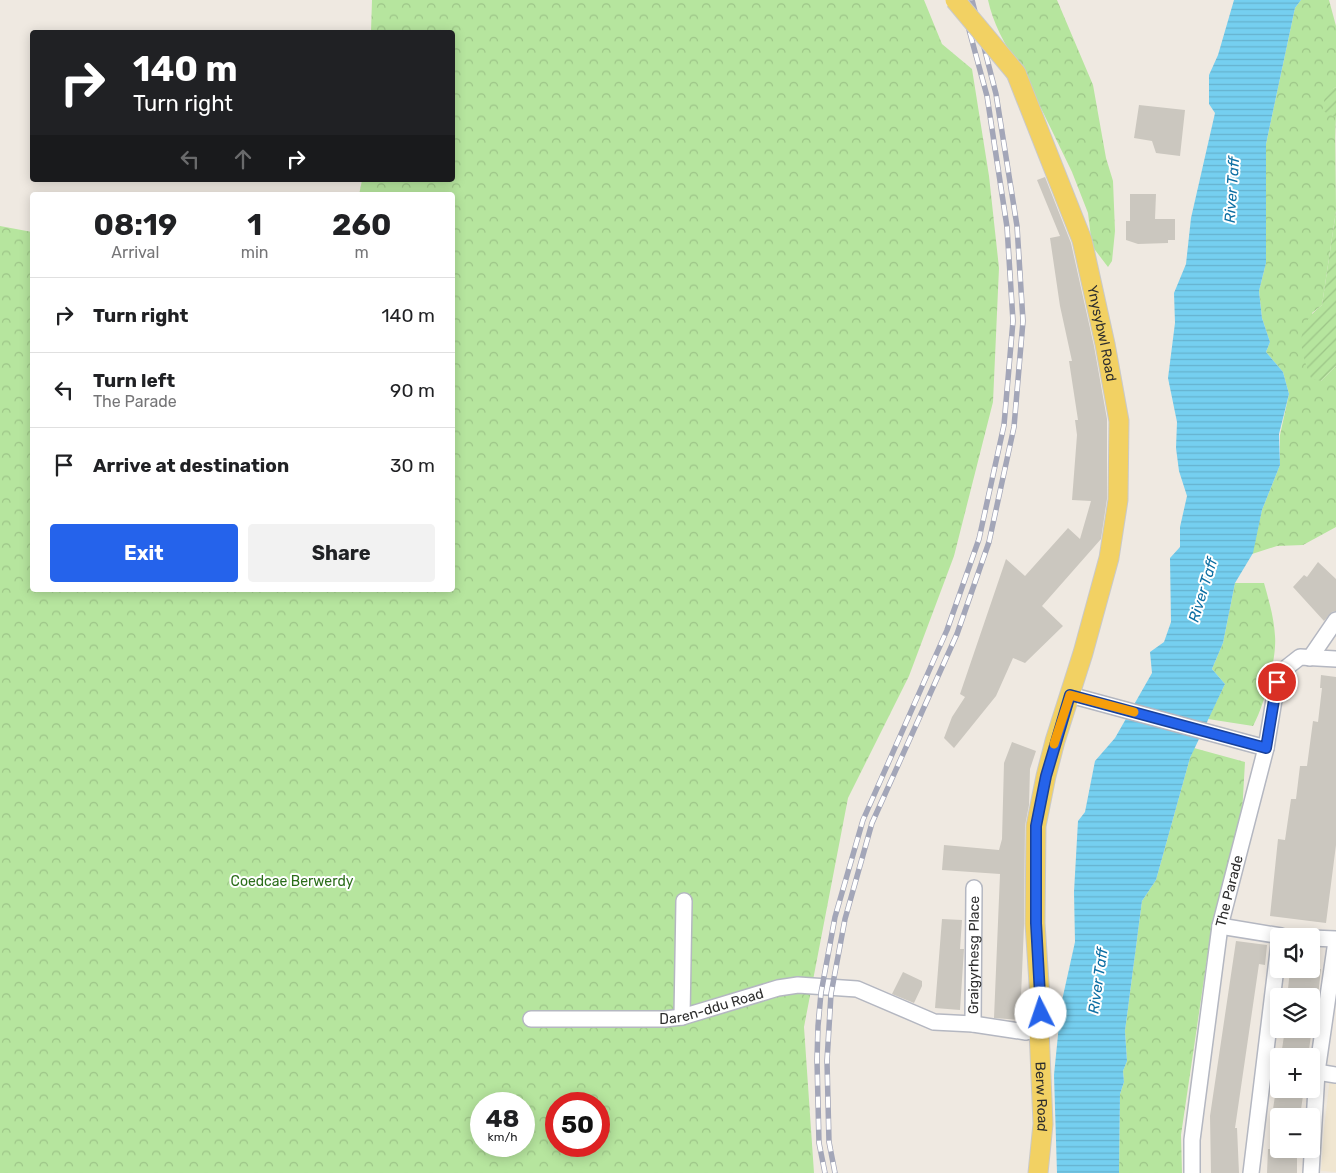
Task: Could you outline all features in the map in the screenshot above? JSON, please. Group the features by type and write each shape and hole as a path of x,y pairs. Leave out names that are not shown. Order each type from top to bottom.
{"main road":[{"name":"Ynysybwl Road","path":"955,0 1016,73 1082,240 1102,326 1119,421 1118,500 1109,558 1083,653 1077,697"},
{"name":"Berw Road","path":"1038,1173 1043,1124 1039,1029 1041,1013 1036,923 1036,826 1046,776 1077,697"}],"street":[{"path":"1310,658 1336,620"},
{"name":"The Parade","path":"1192,1173 1192,1140 1220,926 1266,748 1277,682 1286,668 1300,657 1336,659"},
{"path":"1077,697 1266,748"},
{"name":"Graigyrhesg Place","path":"973,1024 974,888"},
{"path":"682,1017 684,901"},
{"path":"1220,926 1270,934"},
{"path":"1320,939 1336,940 1320,1057"},
{"path":"1251,1173 1275,978"},
{"name":"Daren-ddu Road","path":"532,1018 682,1017 778,988 798,985 857,990 934,1022 973,1024 1026,1032 1039,1029"},
{"path":"1320,1072 1336,1074"},
{"path":"1311,1173 1316,1098"}],"shaded area":[{"path":"1330,1077 1336,1078 1336,1172 1321,1171"}],"green space":[{"name":"Coedcae Berwerdy","path":"372,0 924,0 942,44 972,69 989,176 999,268 993,402 954,556 909,676 848,798 804,1027 814,1173 0,1173 0,226 30,232 30,592 455,592 455,192 360,192 362,182 455,182 455,30 371,30"},
{"path":"988,0 1057,0 1093,85 1106,158 1113,181 1115,231 1112,261 1108,267 1092,246 1088,213 1072,172 1021,67 1001,35 993,18"},
{"path":"1301,0 1329,0 1336,26 1336,87 1325,94 1335,117 1336,211 1322,305 1312,313 1321,381 1336,366 1336,527 1303,545 1277,546 1252,554 1262,510 1280,465 1280,435 1289,394 1283,372 1266,352 1270,342 1262,318 1259,291 1266,263 1266,144 1295,8"},
{"path":"1336,87 1336,138 1335,117 1323,111 1325,93"},
{"path":"1336,211 1336,366 1321,381 1311,378 1304,357 1302,338 1307,321 1322,305"},
{"path":"1235,583 1264,583 1274,629 1275,646 1272,669 1265,695 1253,726 1208,719 1225,684 1212,669 1223,643"},
{"path":"1194,748 1245,762 1242,814 1212,925 1181,1135 1182,1173 1119,1173 1120,1094 1124,1082 1123,1071 1127,1061 1125,1031 1142,901 1156,880"}],"water":[{"name":"River Taff","path":"1234,0 1301,0 1295,8 1266,144 1266,263 1259,291 1262,318 1270,342 1266,352 1283,372 1289,394 1279,434 1280,465 1262,510 1253,553 1235,583 1223,643 1212,669 1225,684 1190,758 1156,880 1142,901 1125,1031 1127,1061 1123,1071 1124,1082 1120,1094 1119,1173 1057,1173 1054,1075 1061,1005 1075,942 1074,892 1078,821 1085,812 1095,761 1115,738 1152,673 1150,652 1164,642 1171,622 1170,558 1180,547 1180,527 1187,496 1179,471 1176,448 1177,422 1168,378 1175,323 1174,293 1186,264 1191,218 1215,113 1209,104 1209,75 1218,55"}],"building":[{"path":"1139,105 1185,110 1180,156 1156,153 1152,141 1134,138"},
{"path":"1045,177 1071,243 1094,346 1107,419 1107,499 1101,539 1042,606 1063,626 1025,663 1013,658 996,696 954,748 944,738 952,717 965,697 960,694 1006,559 1025,576 1068,528 1080,539 1091,501 1072,500 1077,435 1075,420 1078,420 1069,361 1072,361 1060,306 1050,238 1060,236 1037,180"},
{"path":"1130,194 1156,194 1155,219 1175,219 1175,240 1168,240 1168,243 1138,244 1126,240 1126,221 1130,221"},
{"path":"1318,562 1336,579 1336,611 1332,612 1324,621 1293,587 1304,575 1307,577"},
{"path":"1321,675 1336,677 1336,845 1326,923 1270,916 1278,839 1285,840 1291,799 1296,799 1300,766 1307,766 1313,721 1318,722 1322,688 1320,688"},
{"path":"1012,742 1036,751 1030,769 1029,805 1025,826 1024,926 1020,1020 994,1018 1000,874 942,870 944,845 999,850 1002,839 1004,763"},
{"path":"942,919 962,920 960,949 964,949 960,1010 935,1008"},
{"path":"1236,941 1267,945 1265,965 1259,964 1235,1128 1237,1128 1239,1173 1211,1173 1210,1116"},
{"path":"903,972 922,981 922,986 914,1003 892,994"},
{"path":"1289,978 1320,978 1319,988 1288,988"},
{"path":"1284,1038 1311,1038 1309,1048 1282,1048"},
{"path":"1275,1098 1303,1098 1301,1108 1273,1108"},
{"path":"1268,1149 1270,1149 1270,1158 1297,1158 1297,1173 1267,1173"}],"railway":[{"path":"825,1173 819,1143 818,1026 821,993 835,917 863,820 947,630 979,539 1004,425 1013,321 1007,227 987,96 961,0"},
{"path":"835,1173 829,1142 827,1061 831,994 845,919 872,823 957,634 989,542 1014,427 1023,321 1017,226 996,94 972,0"}],"slow traffic":[{"path":"1054,744 1070,695 1134,712"}],"route":[{"path":"1041,1013 1036,923 1036,826 1055,741 1070,695 1266,748 1277,682"}]}
